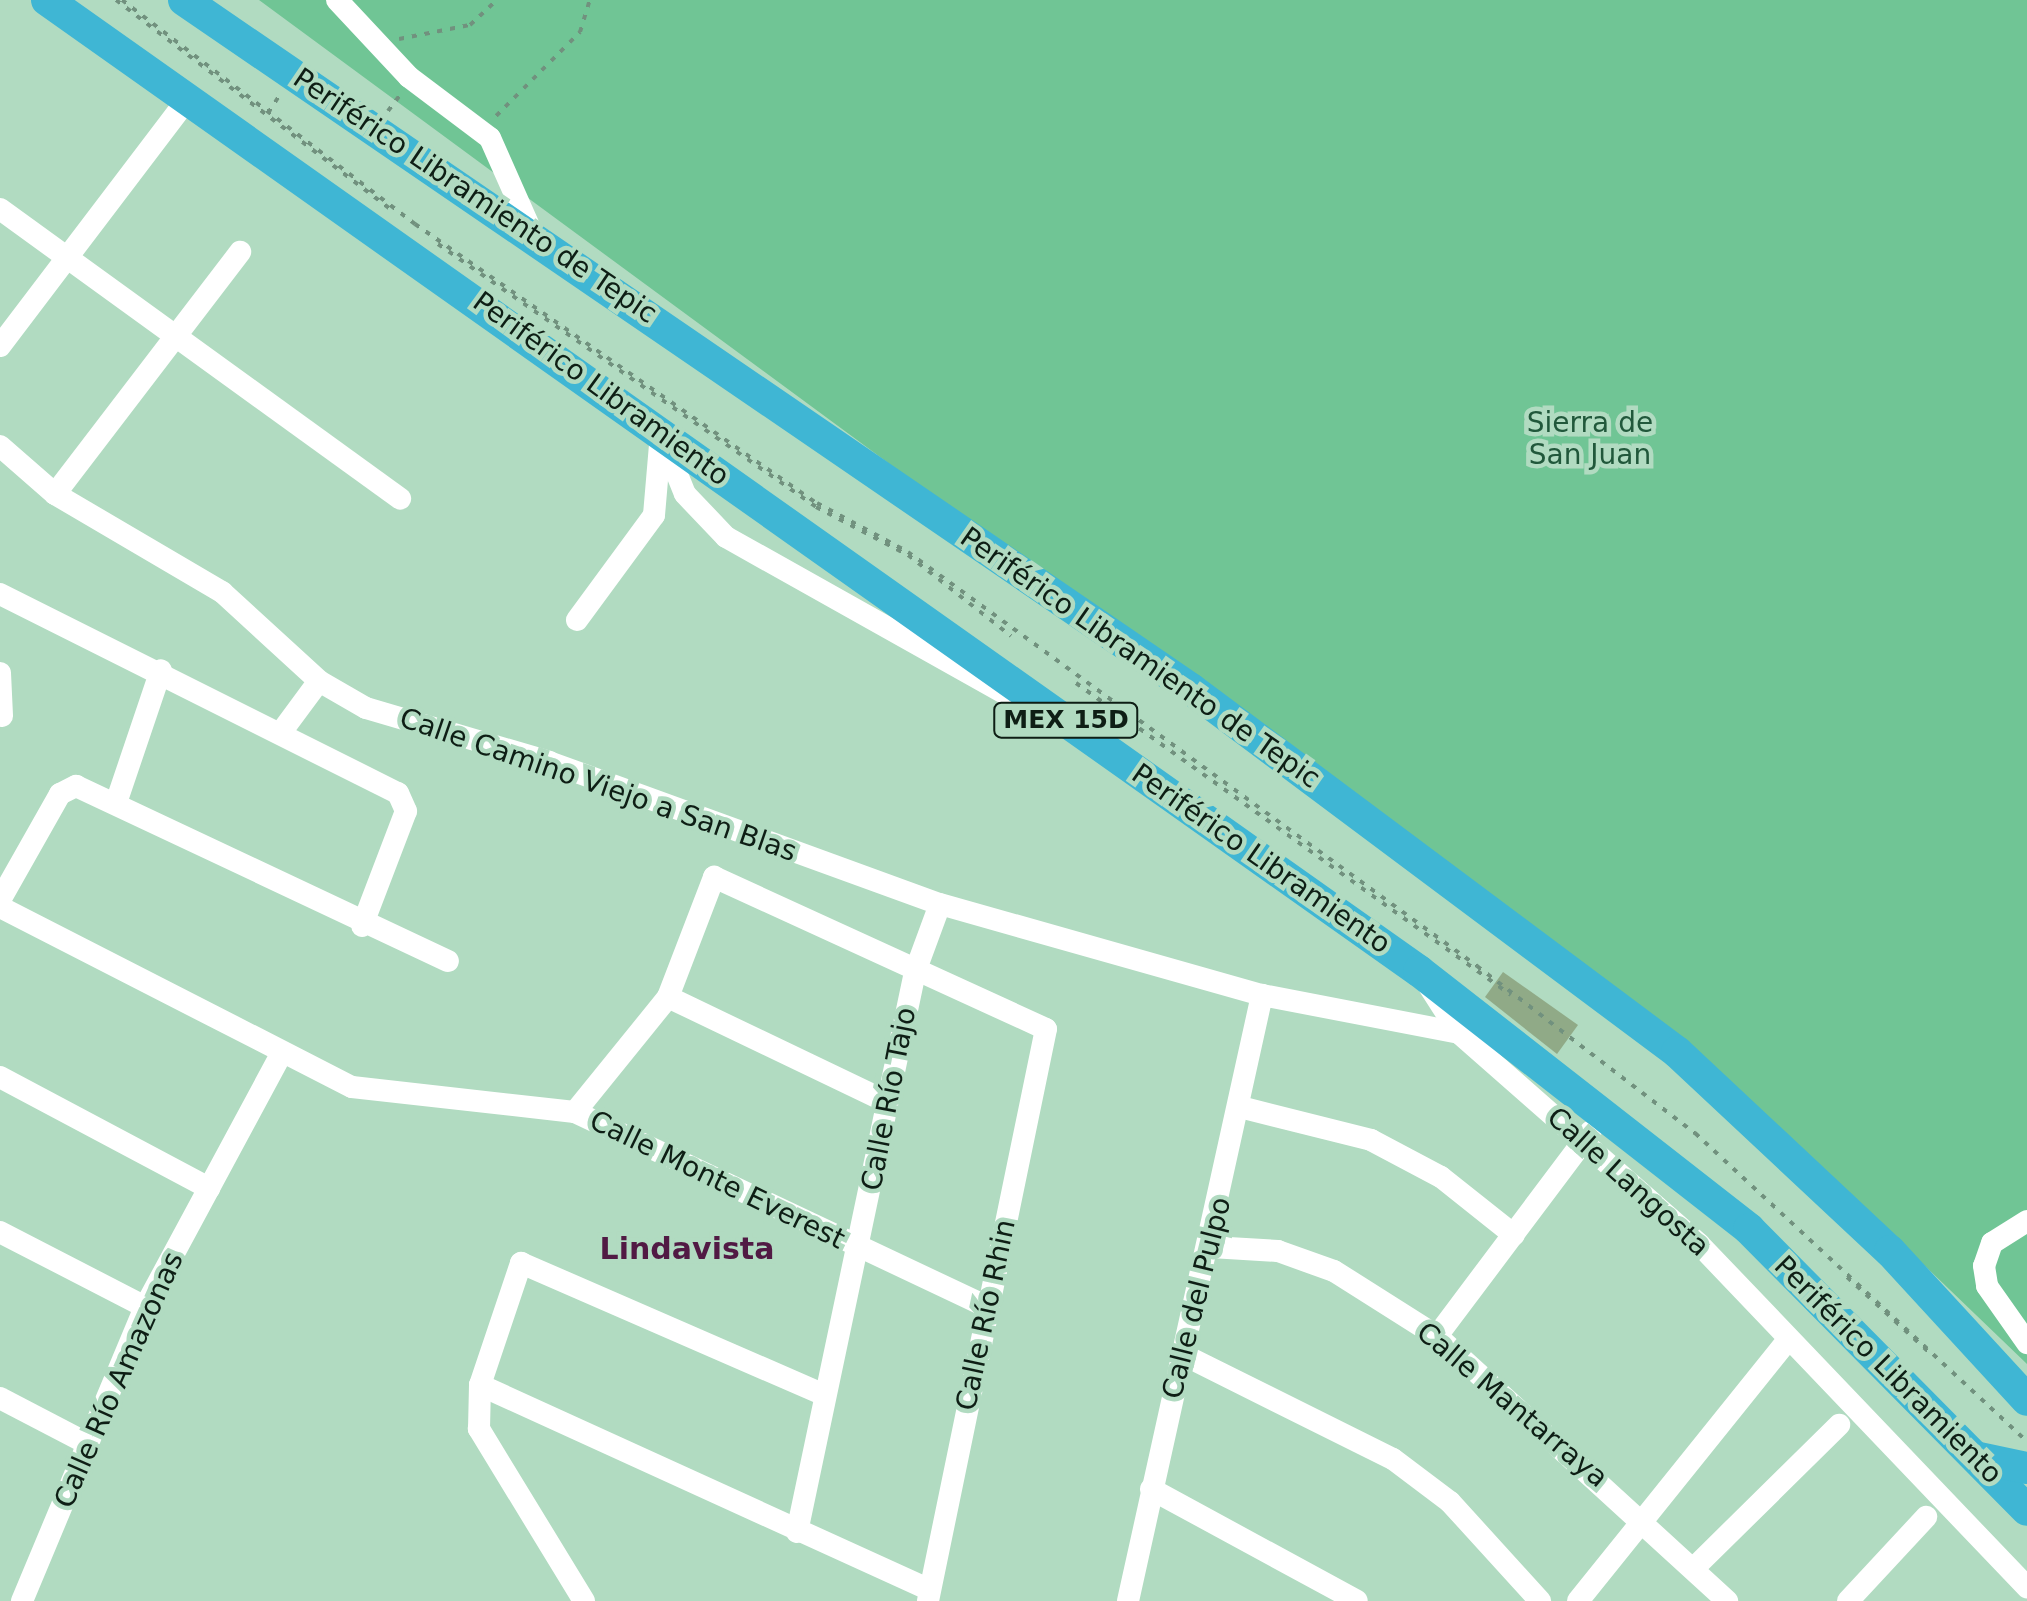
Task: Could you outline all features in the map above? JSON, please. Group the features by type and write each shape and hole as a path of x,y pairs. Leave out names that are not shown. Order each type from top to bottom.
{"highway":[{"name":"Periférico Libramiento","path":"47,0 1418,971 1748,1229 2027,1510"},
{"name":"Periférico Libramiento de Tepic","path":"184,0 533,234 1191,689 1677,1052 1851,1213 2027,1400"},
{"path":"1970,1456 2027,1468"}],"street":[{"path":"337,0 376,42 482,130 533,234"},
{"path":"0,346 188,98"},
{"path":"0,209 400,499"},
{"path":"55,494 240,252"},
{"path":"577,620 654,516 660,434"},
{"path":"660,434 685,494 726,537 1002,694 1063,718"},
{"name":"Calle Camino Viejo a San Blas","path":"0,446 55,494 222,592 319,681 366,708 548,762 940,904 1262,995"},
{"path":"0,594 282,731 403,802 362,926"},
{"path":"116,803 161,670"},
{"path":"0,673 2,716"},
{"path":"282,731 319,681"},
{"path":"0,904 60,794 76,786 362,926 448,961"},
{"path":"575,1112 668,997 707,882 915,972"},
{"name":"Calle Monte Everest","path":"0,904 280,1056 352,1087 414,1100 575,1112 986,1306"},
{"name":"Calle Río Tajo","path":"797,1532 915,972 940,904"},
{"name":"Calle Langosta","path":"1418,971 1459,1033 1584,1140 1788,1340 2027,1587"},
{"name":"Calle Río Rhin","path":"915,972 1046,1029 929,1596"},
{"name":"Calle Langosta","path":"1262,995 1459,1033"},
{"name":"Calle del Pulpo","path":"1128,1601 1151,1489 1211,1246 1262,995"},
{"path":"668,997 888,1102"},
{"name":"Calle Río Amazonas","path":"22,1601 145,1307 280,1056"},
{"path":"0,1077 209,1188"},
{"path":"1240,1107 1372,1140 1441,1177 1514,1236"},
{"path":"1437,1336 1604,1113"},
{"path":"2027,1220 1992,1243 1984,1266 1987,1286 2027,1342"},
{"path":"0,1232 145,1307"},
{"name":"Calle Mantarraya","path":"1211,1246 1278,1252 1334,1271 1437,1336 1640,1516 1727,1601"},
{"path":"584,1601 479,1429 480,1386 521,1263 825,1395"},
{"path":"1578,1601 1640,1516 1788,1340"},
{"path":"1184,1354 1393,1459 1450,1502 1540,1601"},
{"path":"480,1386 929,1596"},
{"path":"0,1398 88,1444"},
{"path":"1694,1568 1839,1425"},
{"path":"1151,1489 1357,1601"},
{"path":"1848,1601 1926,1518"}],"path":[{"path":"119,0 268,112 816,503 908,552 1590,1053 1695,1133 1936,1357"},
{"path":"119,0 414,228 816,507 908,555 1476,968"},
{"path":"376,42 470,25 496,0"},
{"path":"482,130 580,32 590,0"},
{"path":"1590,1053 1694,1134 2027,1442"}],"green space":[{"name":"Sierra de San Juan","path":"259,0 2027,0 2027,1364 1820,1165 1228,713"}],"building":[{"path":"1503,972 1578,1025 1557,1054 1485,997"}],"district":[{"name":"Lindavista","path":"687,1249"}]}
